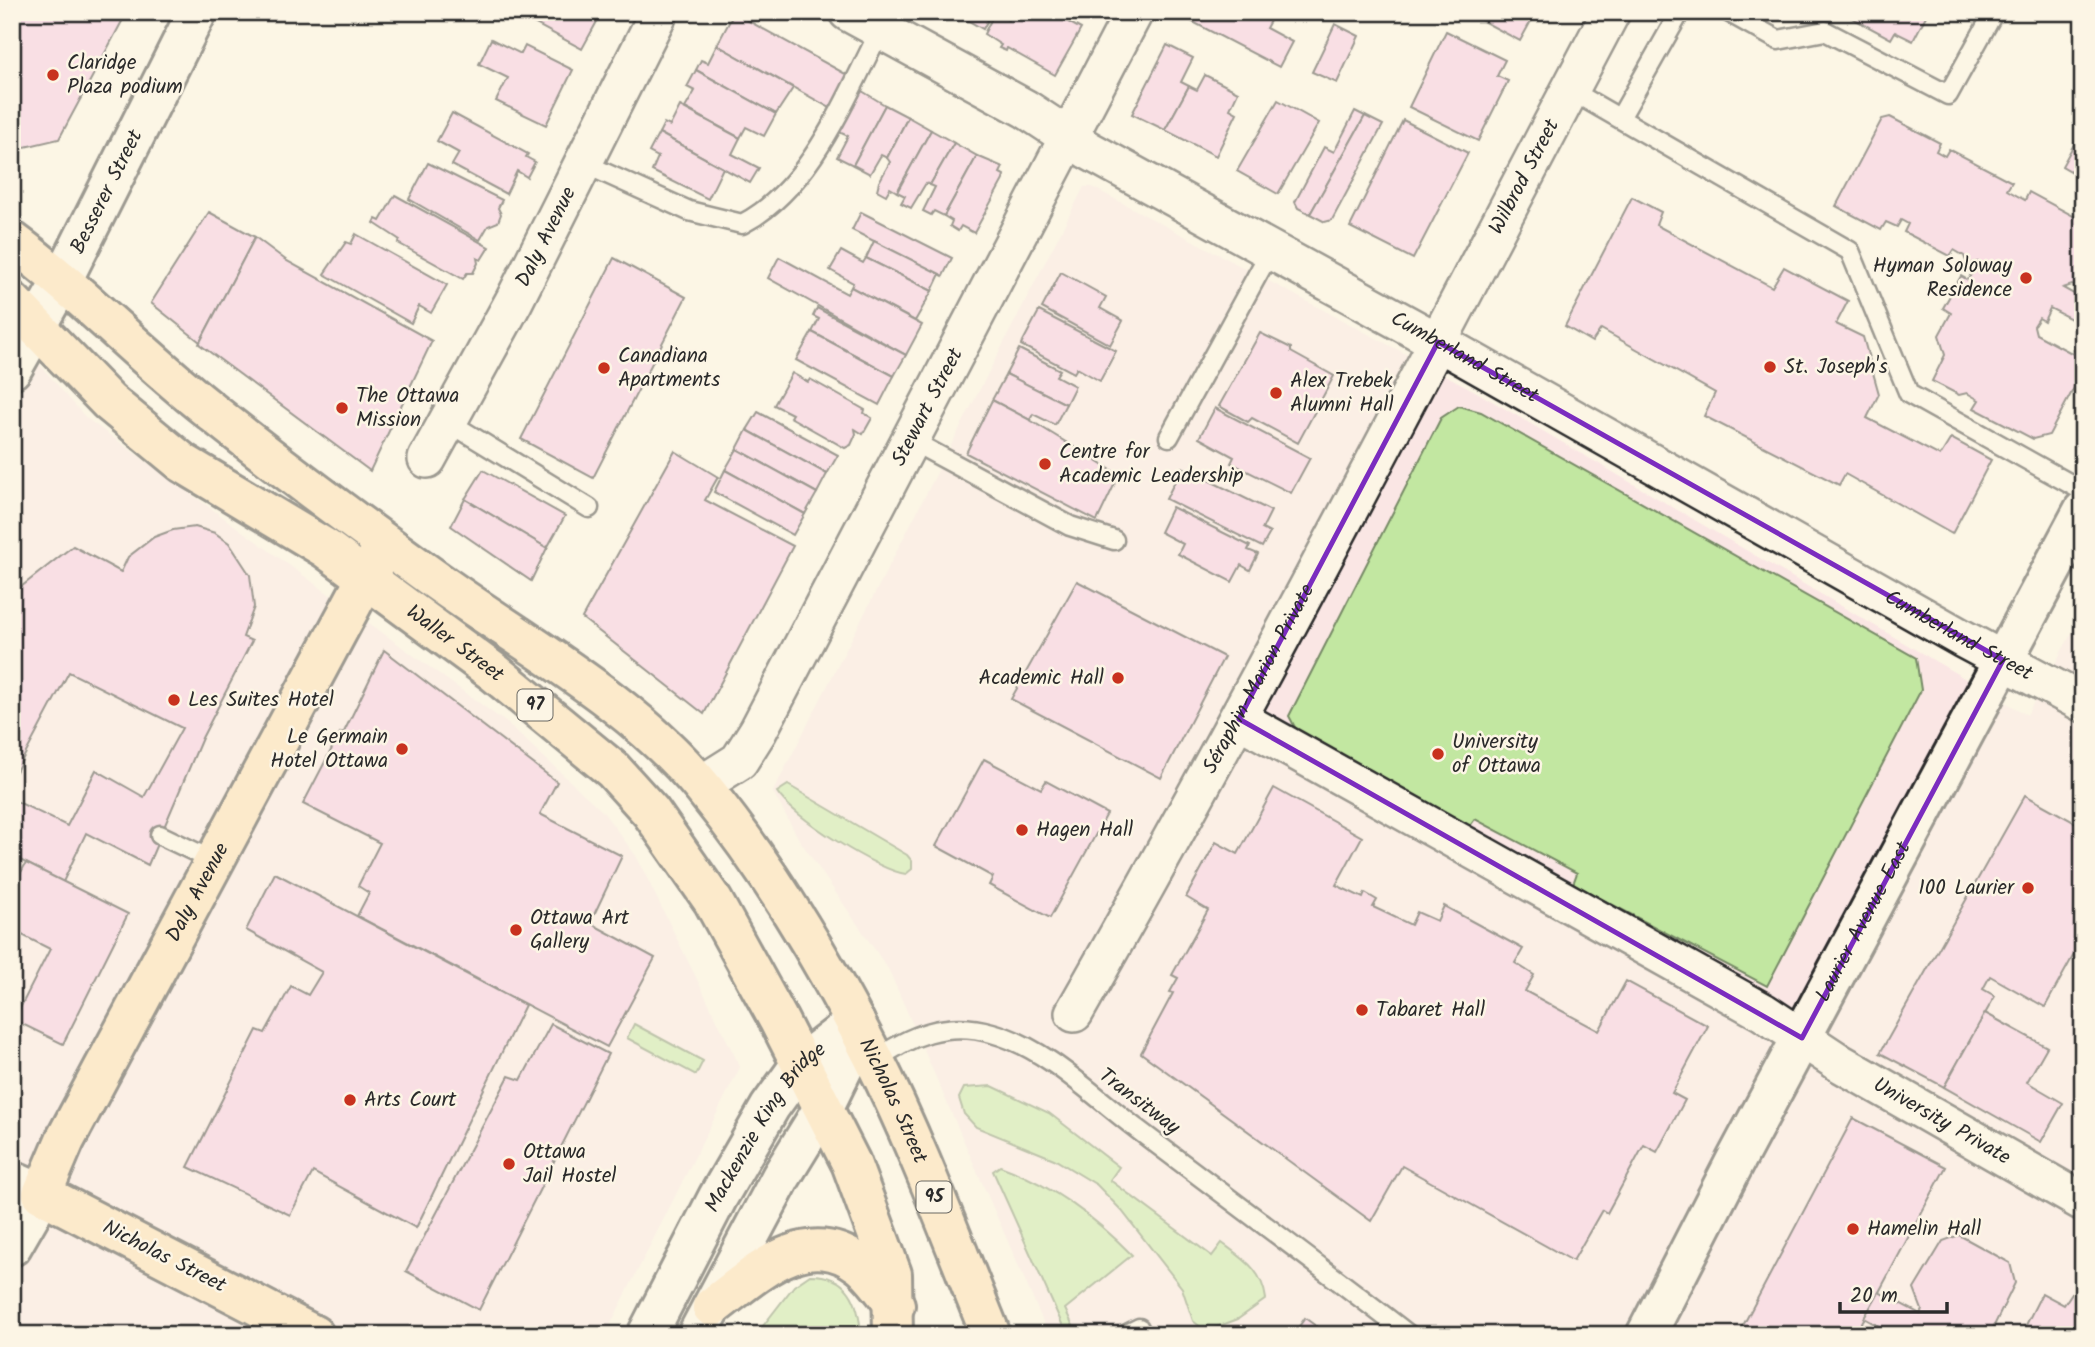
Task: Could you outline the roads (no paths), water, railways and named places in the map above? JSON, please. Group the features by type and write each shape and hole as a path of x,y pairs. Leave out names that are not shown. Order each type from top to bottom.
{"main road":[{"name":"Besserer Street","path":"12,369 24,313 63,279 197,12"},
{"name":"Waller Street","path":"12,241 63,279 136,349 208,409 639,725 702,785 762,869 855,1022"},
{"name":"Waller Street","path":"24,313 109,402 183,463 325,548 495,673 613,770 651,812 713,901 824,1107"},
{"name":"Laurier Avenue East","path":"1646,1335 1701,1226 2083,511"},
{"name":"Daly Avenue","path":"12,1246 27,1187 65,1140 386,542"},
{"name":"Mackenzie King Bridge","path":"648,1334 725,1186 770,1107 801,1064 855,1022"},
{"name":"Mackenzie King Bridge","path":"704,1321 781,1177 824,1107 844,1066 855,1022"},
{"name":"Nicholas Street","path":"855,1022 875,1060 991,1335"},
{"path":"824,1107 851,1163 887,1257 894,1320"},
{"name":"Nicholas Street","path":"27,1187 314,1335"},
{"path":"704,1321 778,1257 808,1248 828,1250 857,1262 894,1320"}],"street":[{"name":"Daly Avenue","path":"427,459 514,301 659,12"},
{"name":"Cumberland Street","path":"848,12 1026,109 1068,138 2083,703"},
{"name":"Stewart Street","path":"702,785 739,761 758,731 1134,12"},
{"name":"Wilbrod Street","path":"1438,342 1612,12"},
{"name":"Séraphin-Marion Private","path":"1074,1013 1239,719 1283,631 1438,342"},
{"name":"University Private","path":"1239,719 1753,1006 1802,1038 2083,1202"}],"lane":[{"path":"1620,118 1680,12"},
{"path":"1728,12 1778,40 1825,31 1948,94 1994,12"},
{"path":"583,163 689,211 742,224 780,197 808,160 831,124 881,29"},
{"path":"1570,90 1850,251 1909,394 2083,491"},
{"path":"1169,437 1271,250"},
{"path":"447,421 589,508"},
{"path":"910,440 1070,526 1114,540"},
{"path":"160,835 216,862"},
{"name":"Transitway","path":"824,1107 875,1060 910,1038 931,1030 971,1028 1015,1041 1075,1081 1409,1335"}],"place":[{"name":"Claridge Plaza podium","path":"53,75"},
{"name":"Hyman Soloway Residence","path":"2026,278"},
{"name":"St. Joseph's","path":"1770,367"},
{"name":"Canadiana Apartments","path":"604,368"},
{"name":"Alex Trebek Alumni Hall","path":"1276,393"},
{"name":"The Ottawa Mission","path":"342,408"},
{"name":"Centre for Academic Leadership","path":"1045,464"},
{"name":"Academic Hall","path":"1118,678"},
{"name":"Les Suites Hotel","path":"174,700"},
{"name":"Le Germain Hotel Ottawa","path":"402,749"},
{"name":"University of Ottawa","path":"1438,754"},
{"name":"Hagen Hall","path":"1022,830"},
{"name":"100 Laurier","path":"2028,888"},
{"name":"Ottawa Art Gallery","path":"516,930"},
{"name":"Tabaret Hall","path":"1362,1010"},
{"name":"Arts Court","path":"350,1100"},
{"name":"Ottawa Jail Hostel","path":"509,1164"},
{"name":"Hamelin Hall","path":"1853,1229"}]}
